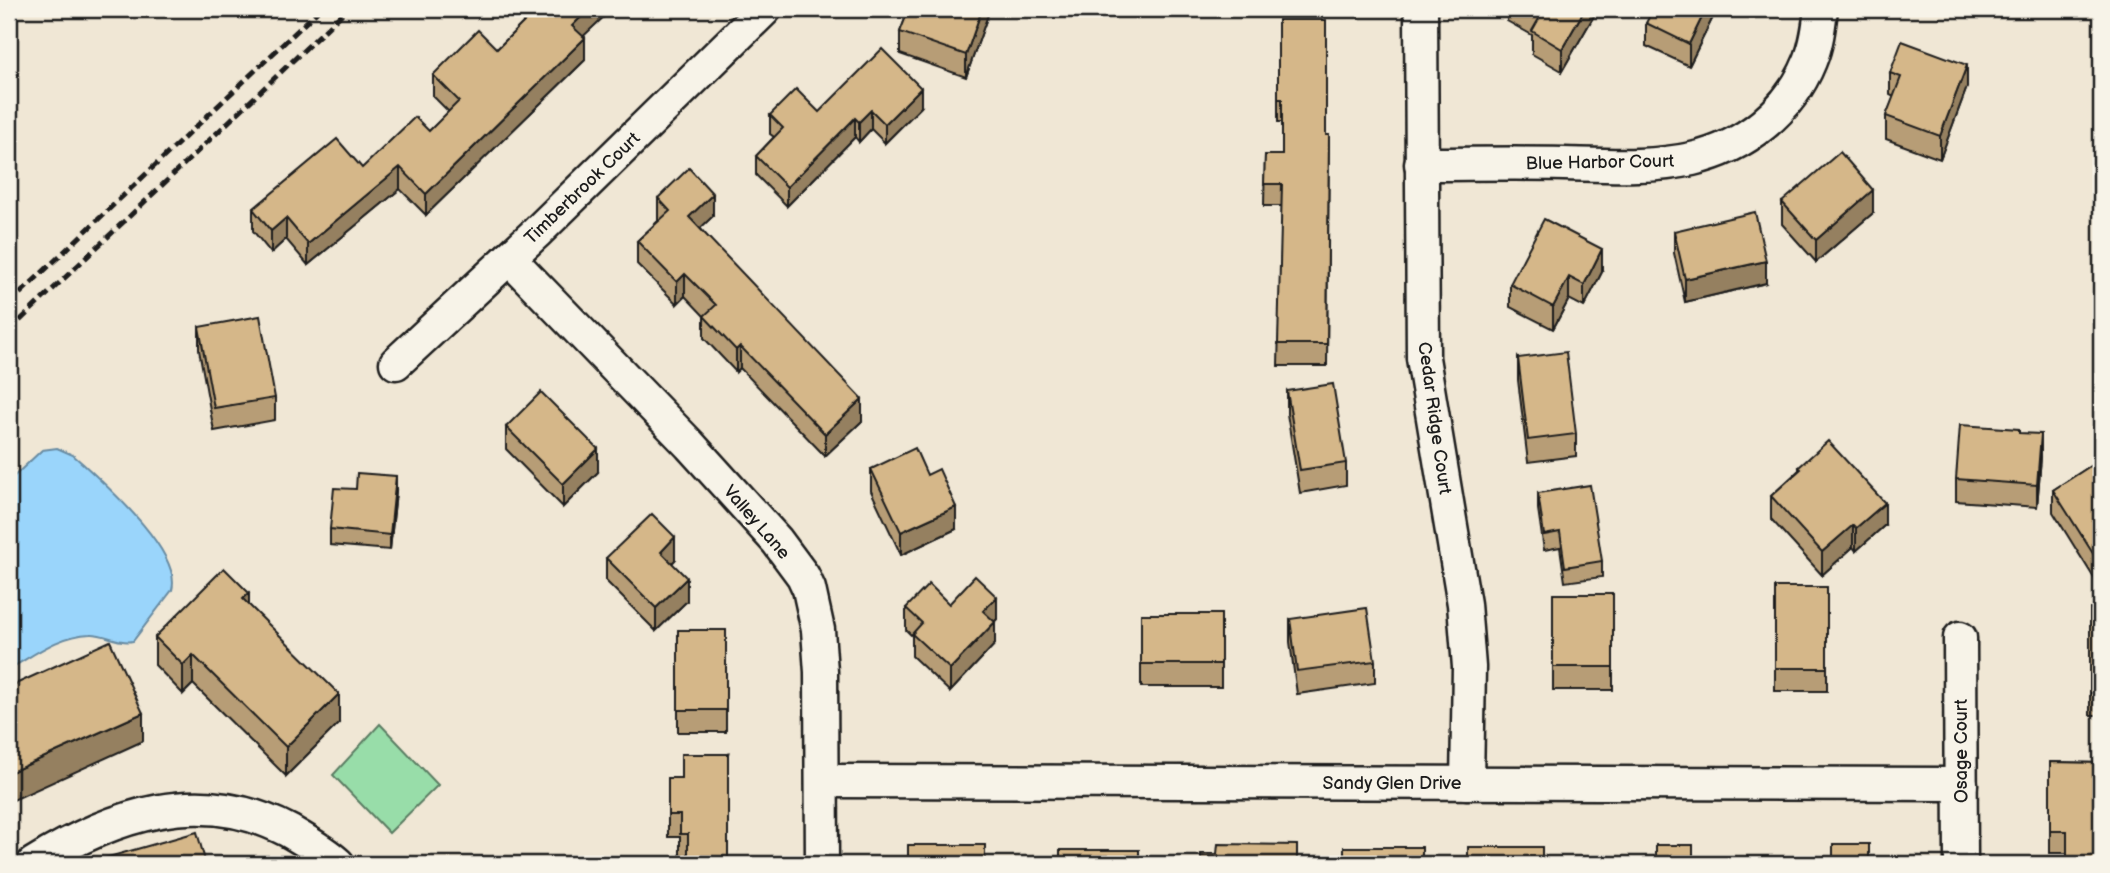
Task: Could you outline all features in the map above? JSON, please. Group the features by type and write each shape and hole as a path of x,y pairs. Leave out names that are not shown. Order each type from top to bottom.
{"street":[{"name":"Timberbrook Court","path":"396,363 509,258 765,9"},
{"name":"Cedar Ridge Court","path":"1421,9 1423,358 1464,604 1469,667 1467,783"},
{"name":"Blue Harbor Court","path":"1421,164 1628,165 1671,162 1712,153 1749,135 1792,96 1811,59 1821,9"},
{"name":"Valley Lane","path":"509,258 690,445 777,541 803,576 809,589 818,630 821,672 822,864"},
{"name":"Osage Court","path":"1960,638 1961,864"},
{"name":"Sandy Glen Drive","path":"822,781 1961,784"},
{"path":"33,864 69,841 112,823 155,812 200,806 269,821 306,841 338,864"}],"green space":[{"path":"380,724 438,785 389,833 333,775"}],"water":[{"path":"57,448 73,455 125,504 155,540 172,575 172,590 133,641 95,634 79,635 48,647 9,669 9,481 42,450"}],"building":[{"path":"537,9 589,9 572,26 585,38 426,194 400,167 308,244 286,218 271,231 253,209 337,139 362,168 415,117 429,131 459,101 433,75 478,30 497,49"},
{"path":"909,9 982,9 966,55 900,32"},
{"path":"1525,9 1585,9 1562,49 1532,31 1540,17"},
{"path":"1653,9 1706,9 1689,44 1646,23"},
{"path":"1278,20 1326,20 1326,135 1329,135 1327,344 1278,344 1282,184 1264,184 1265,155 1282,155 1282,99 1278,99"},
{"path":"1902,41 1967,65 1940,136 1886,116 1901,77 1890,73"},
{"path":"882,49 921,88 885,124 871,110 859,122 855,118 787,187 756,156 783,128 770,115 796,89 819,112"},
{"path":"1840,152 1873,190 1816,240 1782,202"},
{"path":"689,168 713,194 689,217 862,399 825,434 740,346 736,350 704,316 716,305 685,274 677,282 637,241 670,211 658,198"},
{"path":"1755,212 1766,261 1685,279 1674,231"},
{"path":"1544,219 1602,249 1584,285 1569,277 1553,307 1510,284"},
{"path":"260,316 275,398 214,408 199,327"},
{"path":"1566,352 1576,434 1528,440 1518,358"},
{"path":"1333,384 1346,463 1300,470 1287,391"},
{"path":"541,392 598,449 563,484 506,427"},
{"path":"1960,425 2019,429 2019,433 2041,434 2037,485 1956,479"},
{"path":"1828,441 1885,503 1856,528 1853,525 1822,552 1771,496"},
{"path":"915,448 927,475 939,469 956,507 901,532 871,469"},
{"path":"2101,459 2101,562 2099,563 2053,490"},
{"path":"357,473 396,476 390,535 330,529 334,488 356,489"},
{"path":"1590,485 1602,561 1565,567 1560,532 1544,535 1538,493"},
{"path":"652,514 675,537 661,552 687,578 656,608 606,558"},
{"path":"224,568 249,593 243,599 339,694 286,747 193,655 183,665 155,637"},
{"path":"975,576 997,597 983,611 995,622 950,669 912,634 922,623 906,608 929,584 949,604"},
{"path":"1775,587 1827,587 1827,668 1775,668"},
{"path":"1553,594 1613,594 1613,667 1553,667"},
{"path":"1367,608 1375,661 1297,671 1290,619"},
{"path":"2090,609 2101,609 2101,693 2090,693"},
{"path":"1141,614 1221,614 1221,664 1141,664"},
{"path":"678,630 726,630 726,710 678,710"},
{"path":"110,641 143,713 9,773 9,687"},
{"path":"681,754 728,754 728,864 688,864 688,834 680,834 680,815 668,815 668,778 681,778"},
{"path":"2050,762 2101,763 2101,864 2067,864 2067,831 2050,831"},
{"path":"197,832 206,864 84,864"},
{"path":"1218,844 1297,845 1297,864 1201,864 1201,854 1217,854"},
{"path":"1833,844 1869,844 1869,864 1772,864 1833,863"},
{"path":"908,845 985,845 985,864 908,864"},
{"path":"1656,845 1693,845 1693,864 1656,864"},
{"path":"1344,847 1422,847 1422,864 1344,864"},
{"path":"1468,847 1542,847 1542,864 1468,864"},
{"path":"1060,850 1139,850 1139,864 1060,864"}],"railway":[{"path":"9,304 320,9"},
{"path":"9,331 347,9"}]}
